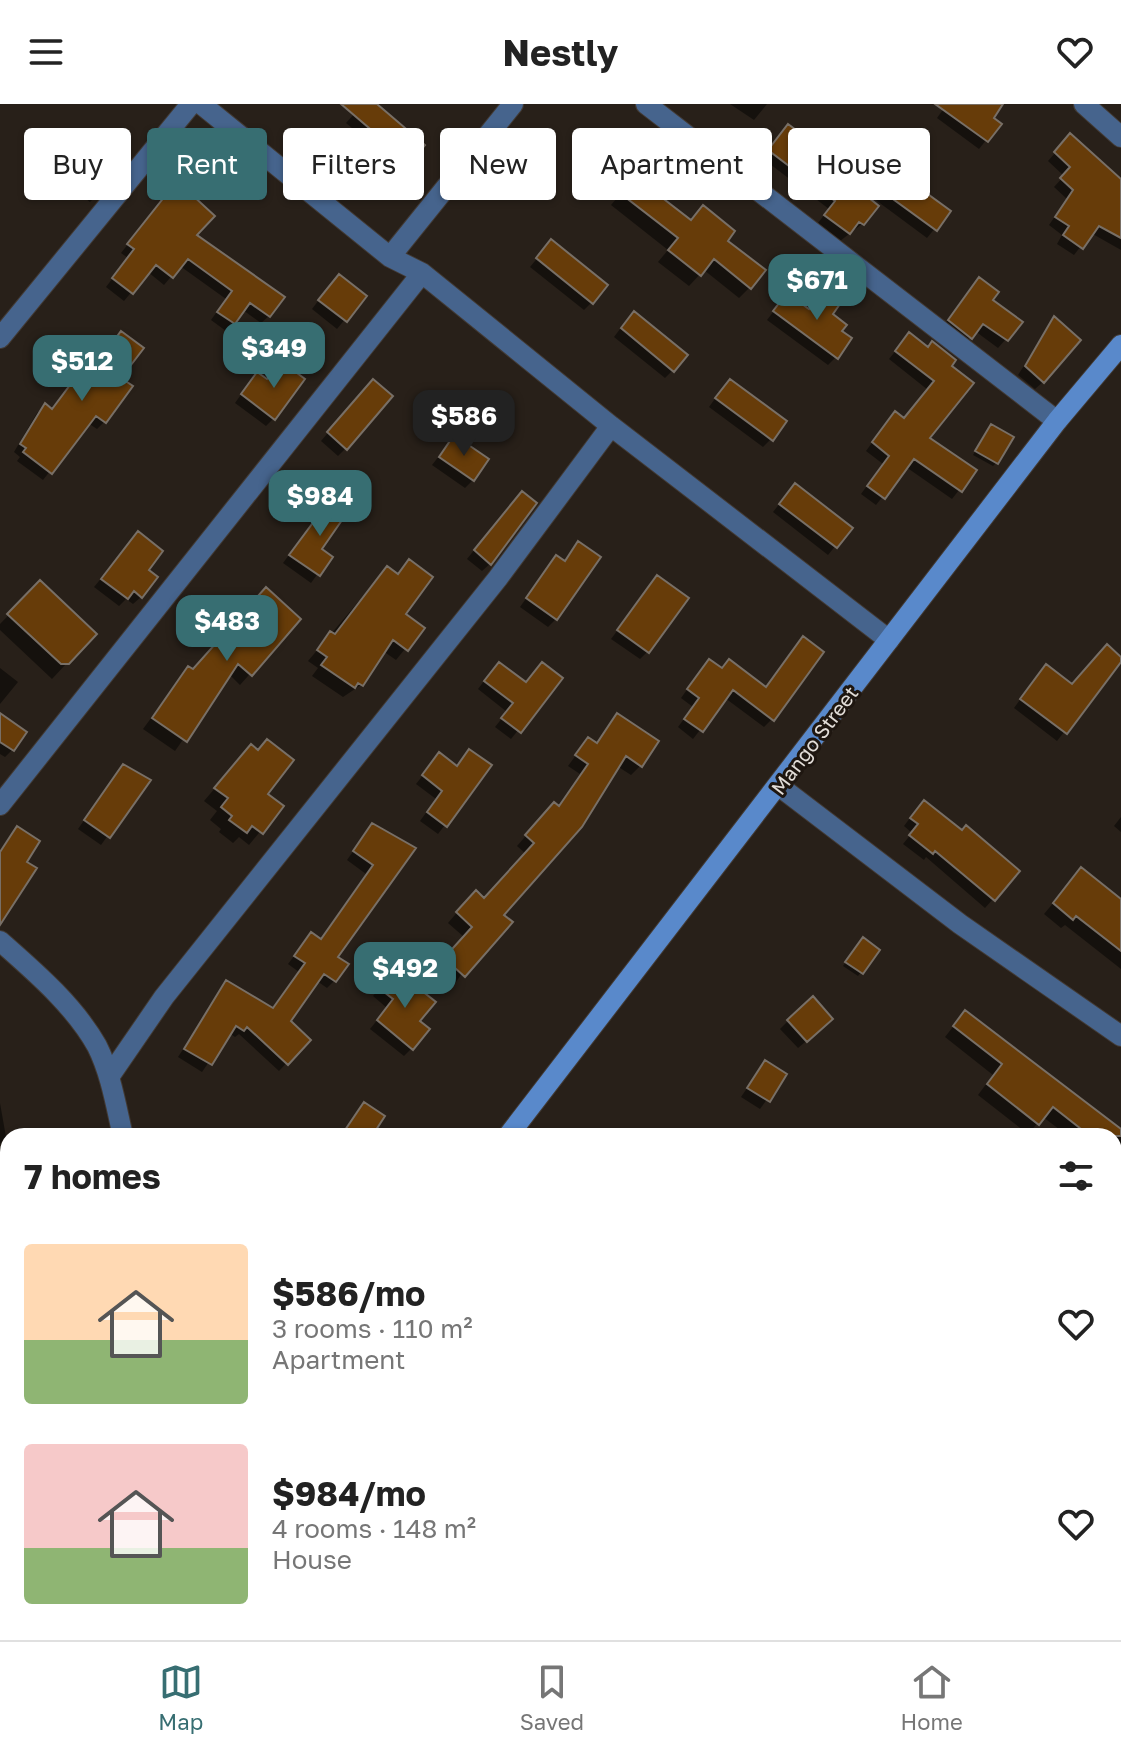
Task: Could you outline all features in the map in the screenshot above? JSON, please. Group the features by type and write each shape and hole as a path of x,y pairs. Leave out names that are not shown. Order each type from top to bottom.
{"main road":[{"name":"Mango Street","path":"514,1128 1057,421 1121,346"}],"street":[{"path":"0,338 191,104"},
{"path":"201,104 390,257 422,273 611,426 889,640"},
{"path":"390,257 513,104"},
{"path":"646,104 1057,421"},
{"path":"1084,104 1121,137"},
{"path":"0,805 422,273"},
{"path":"109,1077 164,997 498,578 611,426"},
{"path":"779,786 960,924 1121,1036"},
{"path":"0,941 70,1010 96,1045 109,1077 121,1128"}],"building":[{"path":"341,104 377,104 405,128 369,128"},
{"path":"935,104 1003,104 994,118 1002,124 988,142"},
{"path":"788,124 793,128 788,128 788,165 772,153 772,145"},
{"path":"1070,133 1121,179 1121,238 1099,226 1083,249 1063,235 1069,226 1055,217 1073,190 1060,178 1070,167 1054,152"},
{"path":"930,196 951,211 937,231 894,200 930,200"},
{"path":"162,200 198,200 215,216 197,235 285,297 270,317 250,303 235,324 217,312 232,291 188,259 173,278 156,265 133,294 112,278 134,249 127,244"},
{"path":"629,200 665,200 691,220 703,205 735,231 728,241 766,270 751,289 714,259 701,276 668,250 678,238"},
{"path":"872,200 879,206 864,225 859,222 850,234 824,215 835,201"},
{"path":"551,239 608,285 593,304 536,258"},
{"path":"339,274 367,296 347,322 318,300"},
{"path":"979,277 999,292 993,300 1023,322 1008,341 983,324 972,339 948,320"},
{"path":"822,291 840,304 833,314 847,325 842,331 852,338 838,359 773,311 787,293 809,309"},
{"path":"634,311 688,355 674,372 621,328"},
{"path":"1054,316 1081,340 1044,383 1025,366"},
{"path":"121,331 144,348 121,378 133,386 106,423 96,416 52,474 23,452 26,448 20,444 45,403 52,409 103,341 110,346"},
{"path":"909,332 928,347 932,341 956,360 952,366 974,383 930,438 977,470 962,492 914,459 885,499 867,486 889,456 872,442 895,411 904,418 934,381 895,351"},
{"path":"281,361 305,379 275,420 241,394 257,372 267,379"},
{"path":"373,379 393,396 347,450 327,432"},
{"path":"730,379 787,421 773,441 715,398"},
{"path":"991,424 1014,437 998,464 975,451"},
{"path":"454,435 489,459 474,481 439,457"},
{"path":"795,483 853,528 837,548 779,504"},
{"path":"522,491 537,503 491,565 474,550"},
{"path":"332,497 349,510 322,549 333,557 320,576 289,555"},
{"path":"138,531 163,551 149,570 158,577 142,598 134,591 128,599 101,579"},
{"path":"578,541 601,557 557,620 526,598 556,555 565,561"},
{"path":"409,559 433,577 406,614 425,628 408,651 393,640 363,686 358,683 355,688 321,665 327,657 317,650 330,631 335,634 387,566 398,574"},
{"path":"657,575 689,598 649,653 617,630"},
{"path":"40,580 97,634 69,664 61,664 7,614"},
{"path":"266,587 301,619 252,676 238,664 187,742 152,718 188,666 193,669"},
{"path":"803,636 824,652 774,721 733,690 703,732 684,719 699,698 687,689 709,659 722,668 729,659 766,687"},
{"path":"1107,644 1121,657 1121,662 1067,734 1020,699 1046,664 1072,684"},
{"path":"499,662 526,682 542,662 563,678 521,733 501,718 513,703 484,681"},
{"path":"0,713 27,732 14,751 0,742"},
{"path":"617,713 659,741 642,767 626,756 582,827 504,915 513,922 465,977 444,958 472,927 456,912 476,890 484,898 534,843 525,835 554,802 559,806 588,764 575,755 588,737 597,743"},
{"path":"267,739 294,760 268,794 284,806 263,834 252,826 247,833 229,820 232,816 221,807 228,798 214,788 251,744 258,750"},
{"path":"469,749 492,765 447,827 427,812 442,791 422,775 439,752 457,766"},
{"path":"123,764 151,780 110,838 84,820"},
{"path":"924,800 962,830 966,825 1020,871 995,901 935,851 933,854 909,835 918,824 910,818"},
{"path":"372,823 416,848 338,957 349,964 336,982 324,974 291,1021 311,1040 288,1065 247,1027 244,1031 236,1026 212,1065 184,1049 226,980 273,1008 305,963 294,956 311,932 321,939 373,865 353,851"},
{"path":"17,826 40,841 27,862 37,868 0,925 0,852"},
{"path":"1081,867 1121,899 1121,951 1076,916 1073,920 1053,903"},
{"path":"863,937 880,950 863,974 845,962"},
{"path":"394,969 436,1002 420,1021 430,1029 413,1050 377,1020 393,999 379,988"},
{"path":"813,996 833,1019 807,1042 787,1020"},
{"path":"965,1010 1120,1128 1080,1128 1053,1107 1039,1125 987,1084 1002,1064 953,1026"},
{"path":"765,1060 787,1074 770,1102 747,1088"},
{"path":"364,1102 385,1116 377,1128 346,1128"}]}
